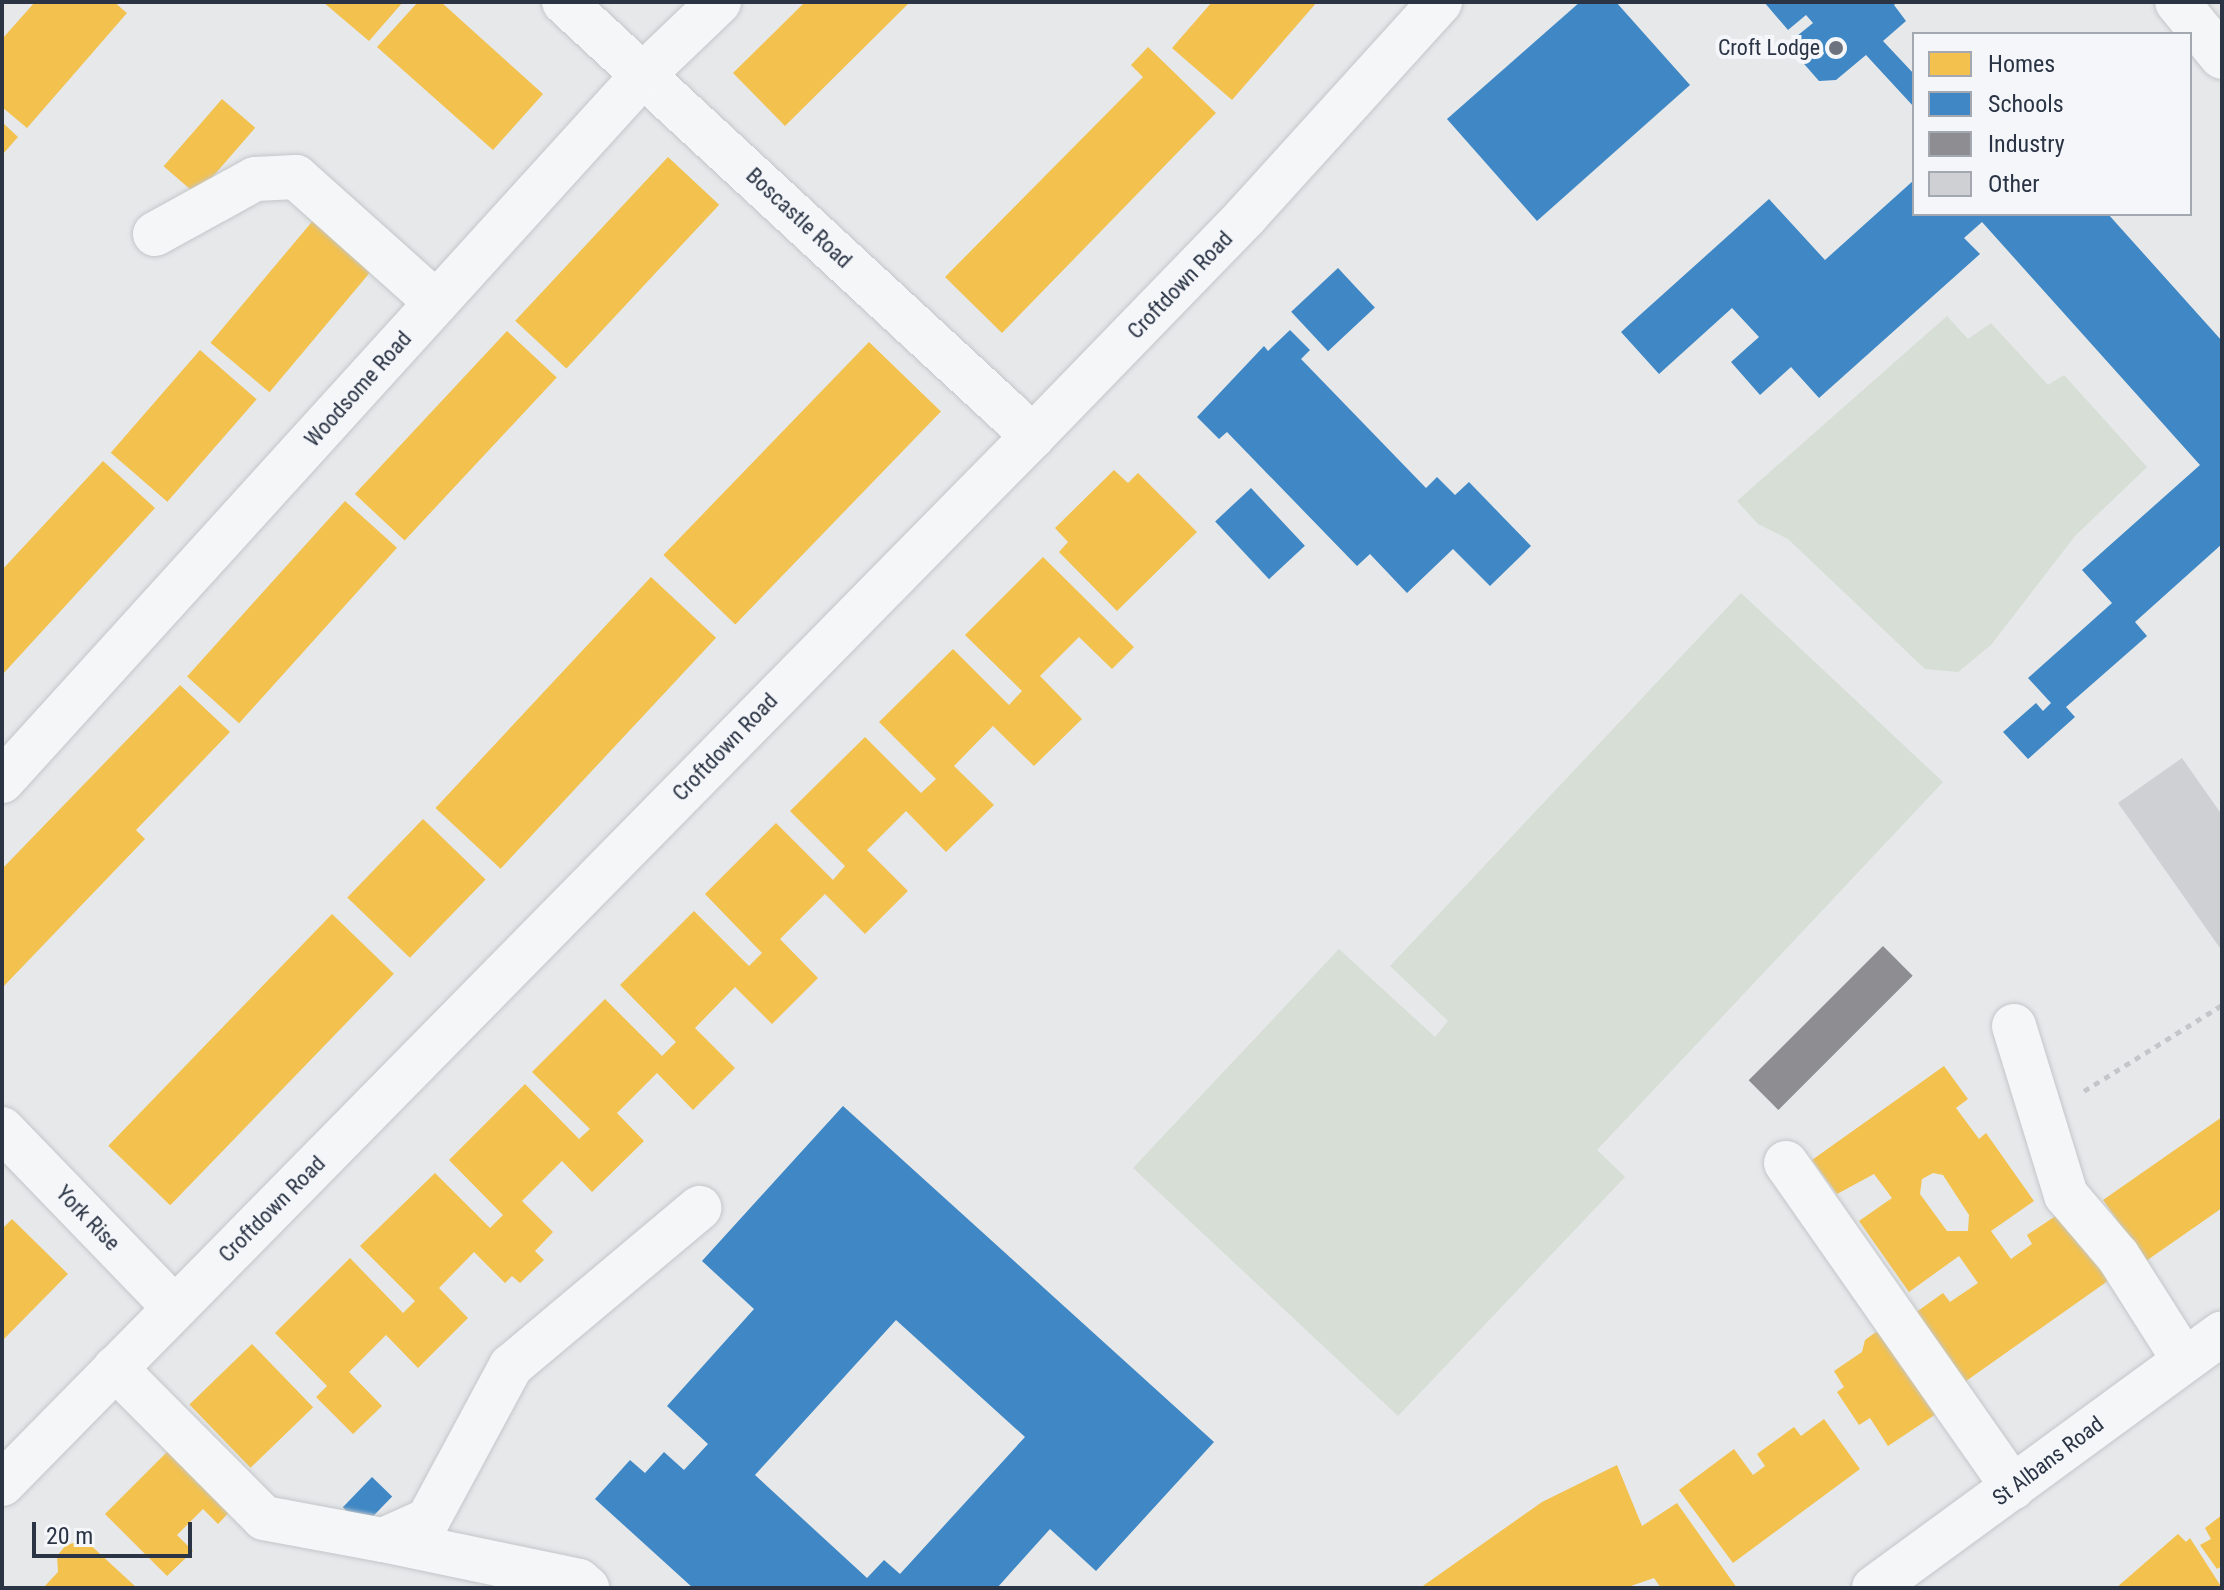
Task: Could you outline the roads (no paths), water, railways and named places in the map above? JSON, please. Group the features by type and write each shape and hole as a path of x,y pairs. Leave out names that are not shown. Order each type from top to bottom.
{"street":[{"name":"Boscastle Road","path":"564,2 1033,436"},
{"name":"Woodsome Road","path":"2,781 644,74 719,2"},
{"name":"Croftdown Road","path":"2,1484 1033,436 1273,187 1440,2"},
{"path":"2177,2 2222,57"},
{"path":"155,234 255,179 296,177 436,302"},
{"path":"2014,1026 2066,1195 2118,1256 2184,1360"},
{"name":"York Rise","path":"2,1129 174,1307"},
{"path":"1786,1163 2013,1487"},
{"path":"383,1540 428,1520 511,1366 699,1208"},
{"name":"St Albans Road","path":"1874,1588 2222,1333"},
{"path":"115,1368 264,1518 579,1581 587,1588"}],"place":[{"name":"Croft Lodge","path":"1836,48"}]}
